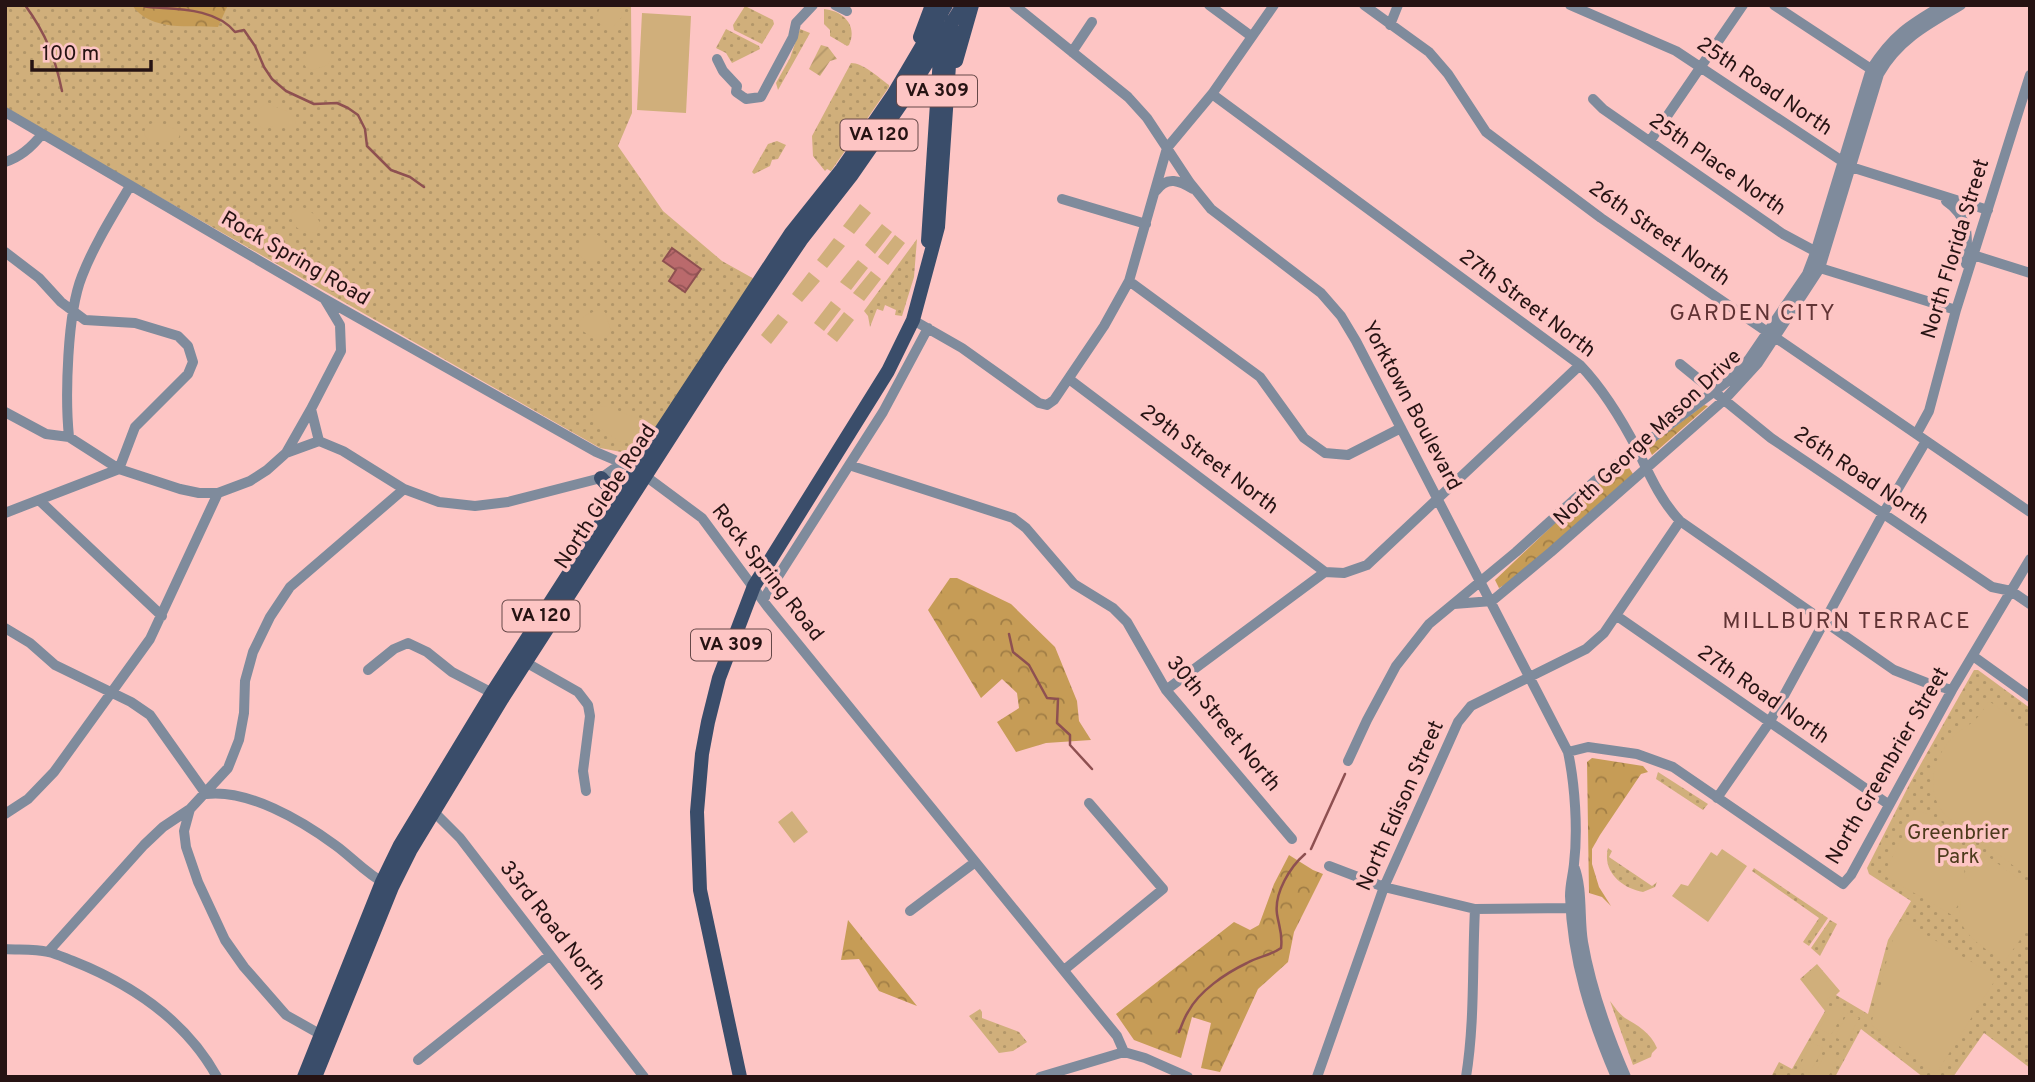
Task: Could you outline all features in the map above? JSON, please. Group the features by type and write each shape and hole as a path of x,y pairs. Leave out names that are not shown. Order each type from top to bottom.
{"main road":[{"name":"North Glebe Road","path":"520,659 634,469 792,233 842,169 945,8 963,5"},
{"path":"948,74 955,64 972,5"},
{"name":"VA 309","path":"929,254 928,228 945,8"},
{"name":"VA 309","path":"740,1077 700,892 697,817 702,754 714,693 754,586 888,371 913,320 939,219 948,74 945,8"},
{"name":"North Glebe Road","path":"315,1077 326,1037 387,884 497,696 634,469 851,176 903,101 942,37"},
{"path":"601,478 618,497"},
{"name":"North Glebe Road","path":"304,1077 326,1037"}],"street":[{"path":"717,59 723,71 737,86 736,92 746,99 761,97 793,37 796,23 813,5"},
{"path":"835,5 847,11"},
{"name":"Yorktown Boulevard","path":"1004,5 1059,47 1072,52"},
{"name":"Yorktown Boulevard","path":"1014,5 1128,97 1147,118 1196,191 1221,218 1308,282 1331,304 1349,328 1568,752 1575,798 1574,866 1570,877 1577,959 1589,1007 1616,1077"},
{"path":"1209,5 1251,36"},
{"path":"913,320 962,348 1039,403 1047,405 1069,379 1129,282 1167,148 1212,94 1274,5"},
{"name":"26th Street North","path":"1364,5 1429,52 1448,74 1486,132 1601,218 2030,512"},
{"path":"1391,24 1398,5"},
{"name":"25th Road North","path":"1570,5 1676,51 1847,164 1989,210"},
{"path":"1650,141 1743,5"},
{"path":"1774,5 1875,71"},
{"name":"North George Mason Drive","path":"1772,335 1820,254 1875,71 1887,45 1903,30 1943,5"},
{"name":"North George Mason Drive","path":"1875,71 1911,35 1961,5"},
{"path":"1072,52 1092,22"},
{"name":"North Florida Street","path":"1917,433 1929,411 1956,310 2030,75"},
{"name":"27th Street North","path":"1212,94 1580,365 1593,379 1637,450 1668,508 1680,521 1894,670 1952,690"},
{"name":"25th Place North","path":"1593,99 1603,109 1783,234 1820,254"},
{"name":"Rock Spring Road","path":"5,112 323,298 596,452 634,469 702,517 763,600 1117,1036 1124,1052"},
{"path":"5,162 17,158 32,147 42,134"},
{"path":"1154,195 1160,186 1172,180 1196,191"},
{"path":"69,437 66,414 73,310 81,278 130,186"},
{"name":"25th Road North","path":"1938,195 1954,206 1966,224 1966,278"},
{"path":"1062,199 1146,224"},
{"path":"5,252 39,278 85,320 135,323 178,336 188,346 193,362 188,374 135,427 119,468 5,513"},
{"name":"North George Mason Drive","path":"1492,601 1646,469 1720,396 1772,335 1820,268 1820,254"},
{"path":"1973,256 2030,273"},
{"path":"1820,268 1956,310"},
{"path":"1129,282 1148,293 1260,377 1304,438 1325,453 1348,455 1402,428"},
{"path":"5,412 46,434 69,437 119,468 180,489 218,494 250,481 286,453 311,409 341,351 340,325 323,298"},
{"path":"340,325 348,312"},
{"path":"763,600 889,403 928,328"},
{"name":"26th Road North","path":"1680,364 1771,438 1993,587 2011,592 2030,604"},
{"path":"1166,690 1325,572 1344,573 1367,565 1580,365"},
{"name":"29th Street North","path":"1069,379 1325,572"},
{"name":"North George Mason Drive","path":"1348,761 1396,666 1429,624 1481,582 1596,480 1720,396"},
{"path":"311,409 319,441"},
{"path":"286,453 319,441 343,451 404,489 439,502 475,506 508,502 634,469"},
{"path":"1568,752 1588,747 1637,754 1673,767 1717,798 1769,723 1926,441"},
{"name":"30th Street North","path":"849,465 1013,518 1026,528 1074,584 1114,608 1127,622 1166,690 1292,839"},
{"path":"48,951 144,845 163,827 190,809 228,768 239,740 244,713 245,681 253,652 289,587 404,489"},
{"path":"5,814 28,799 54,772 150,639 218,494"},
{"path":"40,501 162,616"},
{"name":"North Edison Street","path":"1317,1077 1384,887 1458,722 1471,706 1586,649 1604,633 1680,521"},
{"name":"North Greenbrier Street","path":"1717,798 1843,884 1851,875 1952,690 2030,559"},
{"path":"1454,604 1492,601"},
{"name":"27th Road North","path":"1617,616 1888,804"},
{"path":"5,628 30,643 55,665 110,691 150,715 206,794"},
{"path":"368,670 394,649 408,643 428,652 452,673 497,696"},
{"path":"1973,656 2030,697"},
{"path":"520,659 578,692 589,705 583,771 586,791"},
{"path":"206,794 224,792 281,812 335,845 387,884"},
{"path":"1064,970 1163,889 1089,803"},
{"name":"33rd Road North","path":"430,808 460,838 644,1077"},
{"path":"190,809 184,831 186,847 198,882 225,940 244,967 286,1015 326,1037"},
{"path":"910,911 974,863"},
{"path":"1329,866 1384,887 1475,909 1571,908"},
{"name":"Yorktown Boulevard","path":"1574,866 1578,876 1583,938 1591,981 1604,1023 1626,1077"},
{"path":"1466,1077 1474,1003 1472,961 1475,909"},
{"path":"5,949 48,951 115,980 158,1007 186,1035 217,1077"},
{"path":"418,1060 550,955"},
{"path":"1040,1077 1069,1072 1124,1052 1188,1077"}],"green space":[{"path":"5,5 631,5 632,113 618,146 663,211 722,261 756,280 637,455 600,448 5,109"},
{"path":"132,5 228,5 218,27 160,23 149,20"},
{"path":"601,5 620,5 622,17 613,27 603,27 596,18"},
{"path":"745,6 773,20 774,24 762,44 734,30 733,25"},
{"path":"824,9 831,10 847,20 852,31 849,45 830,36 830,30 824,24"},
{"path":"642,13 691,16 686,113 637,110"},
{"path":"726,29 760,49 732,63 726,53 716,48"},
{"path":"800,29 810,33 778,90 776,83 790,58"},
{"path":"315,44 326,47 332,57 328,65 313,70 306,67 301,60"},
{"path":"821,45 828,47 837,59 830,61 820,76 809,69"},
{"path":"851,63 865,68 889,87 831,171 825,171 813,156 812,136"},
{"path":"266,103 289,112 296,119 295,126 261,127 258,120 259,109"},
{"path":"158,122 175,129 180,134 178,140 148,140 144,134 146,125"},
{"path":"777,141 786,145 778,159 772,160 770,166 754,174 752,172 768,144"},
{"path":"860,204 871,213 854,234 843,226"},
{"path":"301,207 319,220 316,232 302,231 293,223 291,214"},
{"path":"882,224 892,232 875,254 865,245"},
{"path":"592,234 602,238 606,248 602,258 592,262 582,258 578,248 582,238"},
{"path":"895,235 905,243 888,265 878,257"},
{"path":"834,238 845,246 827,268 817,260"},
{"path":"917,239 914,277 902,316 895,315 896,310 885,305 883,311 877,309 870,327 864,311"},
{"path":"858,260 868,268 851,290 840,282"},
{"path":"871,271 881,279 864,301 853,293"},
{"path":"809,272 820,281 802,302 792,294"},
{"path":"831,301 841,309 824,331 814,323"},
{"path":"600,309 605,312 611,331 607,337 597,340 581,330 579,322 584,316"},
{"path":"844,312 854,320 837,342 827,334"},
{"path":"778,314 788,322 771,344 761,335"},
{"path":"1704,405 1708,406 1652,455 1648,447"},
{"path":"602,406 639,419 638,436 634,441 620,442 594,424 592,413"},
{"path":"1626,463 1633,474 1518,577 1499,588 1495,580 1592,488"},
{"path":"950,578 957,578 1011,604 1055,647 1077,701 1079,721 1091,740 1046,743 1016,752 997,722 1019,708 1017,693 1002,679 981,698 928,610"},
{"name":"Greenbrier Park","path":"1974,670 1978,670 2030,708 2030,1068 1984,1033 1953,1077 1923,1077 1861,1029 1835,1077 1771,1077 1779,1062 1792,1069 1825,1011 1800,979 1817,964 1840,991 1836,995 1868,1014 1888,940 1911,901 1869,874 1867,868 1910,783"},
{"path":"1989,701 2030,731 2030,878 1946,816 1935,796 1934,775 1940,754 1956,734 1978,717"},
{"path":"1592,758 1643,766 1648,772 1641,774 1592,849 1592,864 1599,887 1611,906 1602,897 1589,893 1587,762"},
{"path":"1658,772 1708,804 1703,810 1656,779"},
{"path":"1916,810 1939,820 1954,835 1962,854 1965,879 1983,853 2030,887 2030,926 2004,962 1978,943 1962,925 1961,900 1952,915 1883,875"},
{"path":"792,811 808,832 794,843 778,822"},
{"path":"1608,848 1612,851 1609,857 1652,886 1657,882 1655,887 1643,892 1621,883 1615,878 1608,864"},
{"path":"1722,849 1747,866 1708,922 1672,896 1681,884 1688,886 1711,852 1717,856"},
{"path":"1289,855 1323,874 1294,932 1288,962 1258,989 1220,1072 1201,1068 1211,1023 1192,1017 1181,1058 1134,1040 1116,1014 1234,922 1250,930 1259,925 1274,884"},
{"path":"1754,868 1828,918 1809,946 1803,942 1819,918 1752,871"},
{"path":"848,920 917,1006 879,991 859,959 841,960"},
{"path":"1830,920 1837,924 1820,956 1811,948"},
{"path":"1901,920 1997,977 1936,1074 1871,1025 1890,947"},
{"path":"1816,968 1836,992 1822,1004 1802,980"},
{"path":"1610,1001 1623,1016 1651,1038 1657,1048 1651,1057 1633,1065"},
{"path":"1833,1004 1845,1010 1831,1035 1819,1029"},
{"path":"980,1009 982,1018 1019,1032 1027,1042 1013,1051 999,1053 969,1016"},
{"path":"1848,1012 1859,1018 1846,1043 1835,1037"},
{"path":"1812,1042 1823,1048 1810,1073 1799,1067"},
{"path":"1827,1050 1839,1057 1828,1077 1814,1075"}],"water":[{"path":"672,248 701,269 685,292 669,281 676,270 663,261"}],"waterway":[{"path":"25,5 49,46 62,91"},
{"path":"141,5 202,13 220,20 235,32 244,30 272,79 286,91 314,104 337,103 358,115 365,129 367,146 391,170 410,177 424,187"},
{"path":"1009,634 1013,652 1029,665 1047,698 1058,699 1057,723 1070,735 1070,745 1092,769"},
{"path":"1311,849 1345,774"},
{"path":"1179,1032 1193,1004 1214,983 1239,967 1281,948 1278,898 1289,873 1305,854"}],"district":[{"name":"GARDEN CITY","path":"1753,314"},
{"name":"MILLBURN TERRACE","path":"1847,622"}]}
